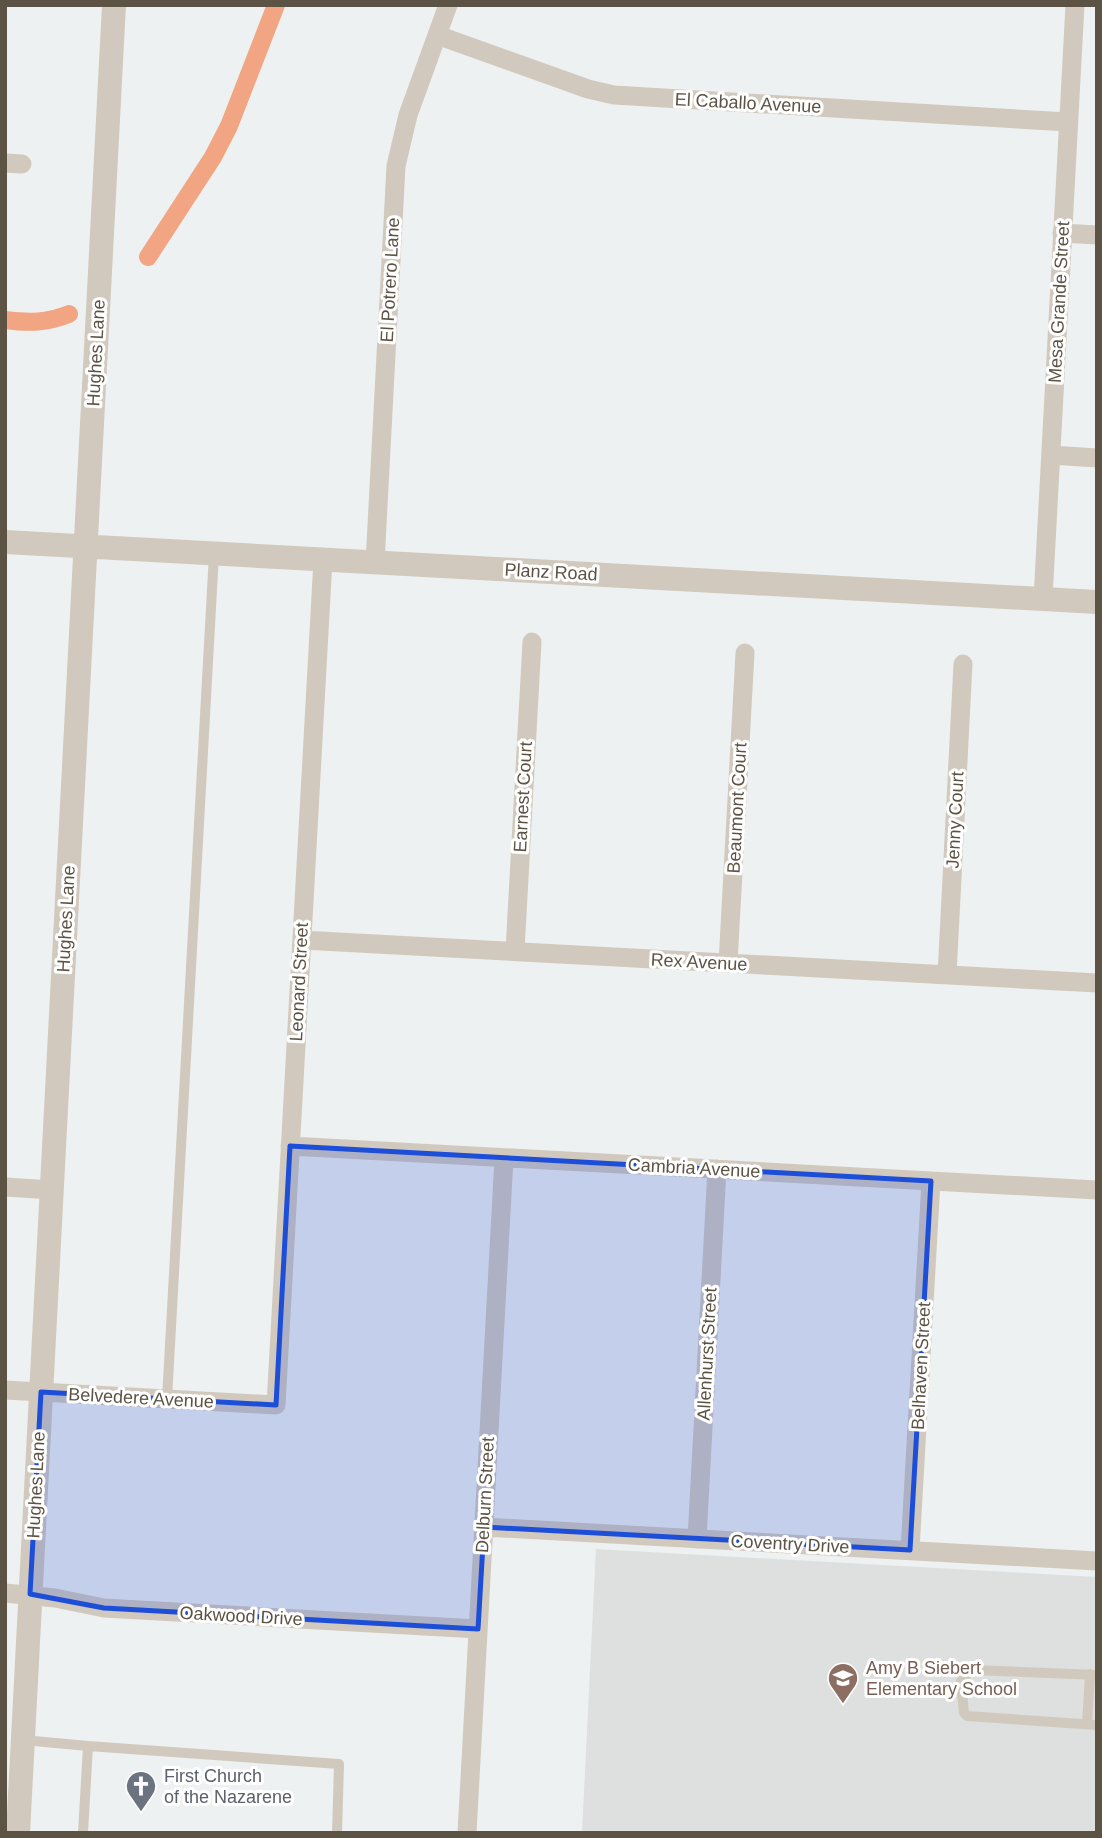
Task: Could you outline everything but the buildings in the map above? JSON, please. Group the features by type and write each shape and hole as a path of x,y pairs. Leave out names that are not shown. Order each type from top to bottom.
{"street":[{"name":"Hughes Lane","path":"18,1833 13,1797 23,1740 114,5"},
{"name":"El Potrero Lane","path":"375,563 396,166 401,136 448,5"},
{"name":"Mesa Grande Street","path":"1043,599 1075,5"},
{"name":"El Caballo Avenue","path":"437,35 588,89 614,95 1068,122"},
{"path":"1062,233 1097,235"},
{"path":"1051,456 1097,458"},
{"name":"Planz Road","path":"5,542 1097,602"},
{"name":"Leonard Street","path":"276,1405 323,560"},
{"name":"Earnest Court","path":"515,951 532,642"},
{"name":"Beaumont Court","path":"728,963 745,653"},
{"name":"Jenny Court","path":"947,975 963,664"},
{"name":"Rex Avenue","path":"302,940 1097,983"},
{"name":"Cambria Avenue","path":"290,1146 1097,1190"},
{"name":"Delburn Street","path":"467,1833 504,1158"},
{"name":"Allenhurst Street","path":"697,1539 717,1169"},
{"name":"Belhaven Street","path":"910,1550 931,1181"},
{"path":"5,1187 52,1190"},
{"name":"Belvedere Avenue","path":"5,1390 276,1405"},
{"name":"Coventry Drive","path":"484,1527 1097,1560"},
{"name":"Oakwood Drive","path":"5,1593 30,1594 104,1608 478,1629"}],"lane":[{"path":"167,1399 214,554"},
{"path":"971,1670 1094,1674 1092,1724 968,1716 964,1713 961,1681 971,1670"},
{"path":"23,1740 339,1764 337,1833"},
{"path":"83,1833 88,1746"}],"highlighted area":[{"path":"290,1146 931,1181 910,1550 484,1527 478,1629 104,1608 30,1594 41,1392 276,1405"}],"shaded area":[{"name":"Amy B Siebert Elementary School","path":"596,1549 1097,1577 1097,1833 582,1833"}],"waterway":[{"path":"148,257 213,157 229,126 276,5"},
{"path":"5,320 38,322 69,314"}],"place":[{"name":"Amy B Siebert Elementary School","path":"843,1705"},
{"name":"First Church of the Nazarene","path":"141,1813"}]}
